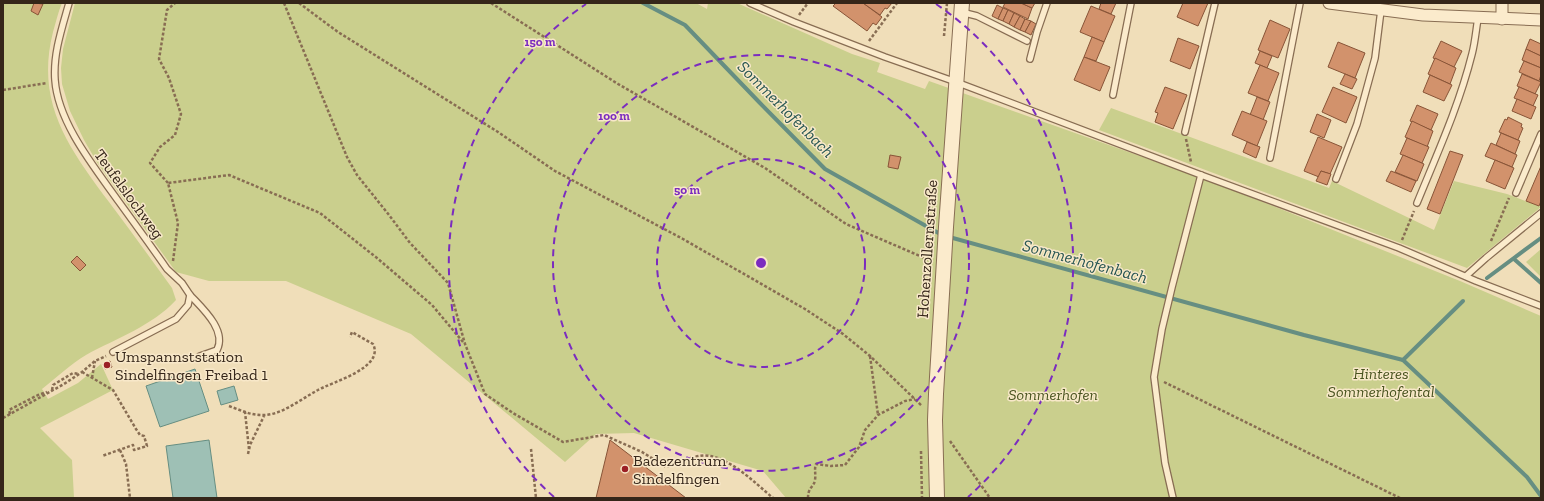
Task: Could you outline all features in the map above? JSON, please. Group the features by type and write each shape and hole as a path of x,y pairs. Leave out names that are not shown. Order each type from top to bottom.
{"street":[{"path":"1329,3 1423,15 1541,20"},
{"path":"1502,3 1502,19"},
{"name":"Hohenzollernstraße","path":"937,498 935,420 944,253 961,7"}],"lane":[{"name":"Teufelslochweg","path":"69,3 61,29 55,69 57,93 66,120 85,155 167,269 182,283 190,295 208,313 216,329 220,340 220,346 217,350 200,356"},
{"path":"750,3 801,25 1399,248 1541,306"},
{"path":"1030,59 1047,3"},
{"path":"1113,95 1130,3"},
{"path":"1185,132 1216,3"},
{"path":"1270,158 1300,3"},
{"path":"961,7 1028,41"},
{"path":"1336,179 1357,124 1375,58 1381,10"},
{"path":"1417,203 1448,128 1460,94 1473,53 1478,18"},
{"path":"1516,193 1541,134"},
{"path":"1173,498 1165,463 1154,377 1172,286 1201,175"},
{"path":"1466,276 1541,213"},
{"path":"113,352 176,319 188,305 190,295"}],"path":[{"path":"167,269 174,260 178,223 168,183 150,162 160,147 175,135 181,114 169,78 159,59 167,10 175,3"},
{"path":"284,3 347,157 357,175 410,243 448,283 465,344 486,394 513,413 563,442 604,435 642,452 666,467 700,456 716,457 733,466 773,498"},
{"path":"299,3 338,32 498,132 555,171 683,238 805,309 843,334 870,356 921,405"},
{"path":"491,3 618,84 765,168 846,224 929,260"},
{"path":"801,12 808,3"},
{"path":"870,39 897,3"},
{"path":"3,90 55,82"},
{"path":"1185,132 1194,172"},
{"path":"168,183 229,175 320,213 377,258 432,305 465,344"},
{"path":"1486,258 1486,252 1511,193 1516,193"},
{"path":"1399,248 1417,203"},
{"path":"229,406 245,412 264,416 279,412 319,389 336,383 366,366 374,355 375,351 373,344 352,332 350,337"},
{"path":"3,418 81,373 95,361 113,352"},
{"path":"870,356 878,415"},
{"path":"92,378 95,361"},
{"path":"81,373 113,390 140,435 144,436 147,446 134,450 133,445 102,456"},
{"path":"1154,377 1400,498"},
{"path":"808,498 808,491 815,481 814,470 816,464 832,466 845,465 859,447 865,430 878,415 905,401 915,398"},
{"path":"245,412 249,449"},
{"path":"248,454 264,416"},
{"path":"949,440 990,498"},
{"path":"531,449 536,498"},
{"path":"120,450 126,464 130,498"}],"green space":[{"path":"3,3 62,3 53,32 49,57 49,81 52,103 59,123 81,163 172,288 176,300 167,309 134,331 86,355 42,389 48,399 78,383 101,364 113,390 40,428 72,460 74,498 3,498"},
{"path":"75,3 696,3 707,9 708,3 737,3 852,54 880,63 877,72 925,89 929,81 1213,182 1460,281 1541,316 1541,498 786,498 763,471 634,433 596,434 565,462 411,334 286,281 209,281 176,272 98,164 70,111 62,84 61,68 63,49"},
{"path":"1111,108 1329,188 1332,181 1434,230 1454,181 1507,194 1539,206 1541,201 1541,207 1467,268 1099,130"},
{"path":"1541,249 1541,277 1526,262"}],"water":[{"path":"195,369 209,411 160,427 146,386"},
{"path":"234,386 238,400 221,405 217,391"},
{"path":"209,440 217,498 173,498 166,446"}],"building":[{"path":"34,3 43,4 38,15 31,11"},
{"path":"836,3 863,3 882,17 876,25 873,23 867,31 833,6"},
{"path":"863,3 892,3 887,9 885,8 880,15"},
{"path":"1005,3 1021,3 1032,8 1028,19 1003,7"},
{"path":"1021,3 1035,3 1032,8"},
{"path":"1101,3 1116,3 1111,14 1099,9"},
{"path":"1183,3 1208,3 1198,26 1177,17"},
{"path":"997,5 1003,8 998,19 992,16"},
{"path":"1091,6 1115,16 1104,42 1080,32"},
{"path":"1003,8 1008,10 1003,21 998,19"},
{"path":"1008,10 1014,13 1009,24 1003,21"},
{"path":"1014,13 1020,16 1014,27 1009,24"},
{"path":"1020,16 1025,19 1020,30 1014,27"},
{"path":"1025,19 1031,21 1025,32 1020,30"},
{"path":"1270,20 1290,29 1278,58 1258,50"},
{"path":"1031,21 1036,24 1031,35 1025,32"},
{"path":"1092,37 1104,42 1096,61 1084,57"},
{"path":"1178,38 1199,46 1190,69 1170,61"},
{"path":"1530,39 1541,44 1541,56 1526,49"},
{"path":"1441,41 1462,51 1454,67 1433,58"},
{"path":"1338,42 1365,53 1355,78 1328,67"},
{"path":"1526,49 1541,56 1541,68 1522,60"},
{"path":"1260,51 1272,56 1267,68 1255,63"},
{"path":"1084,57 1110,67 1100,91 1074,80"},
{"path":"1435,58 1456,68 1450,84 1428,74"},
{"path":"1524,61 1541,68 1539,81 1519,72"},
{"path":"1260,65 1279,73 1268,101 1248,93"},
{"path":"1345,74 1357,79 1352,89 1340,84"},
{"path":"1522,74 1541,82 1535,94 1517,86"},
{"path":"1430,75 1452,85 1444,101 1423,92"},
{"path":"1165,87 1187,95 1173,129 1155,122 1158,113 1155,112"},
{"path":"1333,87 1357,97 1346,123 1322,112"},
{"path":"1519,87 1538,95 1533,106 1514,98"},
{"path":"1257,97 1270,102 1263,120 1250,115"},
{"path":"1517,99 1536,107 1531,119 1512,111"},
{"path":"1417,105 1438,114 1431,130 1410,121"},
{"path":"1242,111 1267,121 1257,146 1232,135"},
{"path":"1317,114 1331,120 1324,138 1310,132"},
{"path":"1508,117 1522,124 1521,127 1523,128 1518,140 1499,132 1505,119 1507,120"},
{"path":"1412,121 1433,131 1427,147 1405,137"},
{"path":"1501,133 1520,141 1515,154 1496,145"},
{"path":"1318,137 1342,147 1330,174 1321,171 1319,177 1304,171"},
{"path":"1407,138 1429,147 1422,163 1400,154"},
{"path":"1247,142 1260,147 1256,158 1243,152"},
{"path":"1491,143 1517,155 1512,167 1485,156"},
{"path":"1450,151 1463,155 1440,214 1427,209"},
{"path":"890,155 901,157 898,169 888,167"},
{"path":"1403,155 1424,164 1417,181 1395,172"},
{"path":"1495,160 1514,168 1505,189 1486,181"},
{"path":"1541,166 1541,201 1539,206 1526,201"},
{"path":"1321,171 1331,174 1327,185 1316,181"},
{"path":"1391,171 1416,181 1411,192 1386,181"},
{"path":"77,256 86,265 80,271 71,262"},
{"name":"Umspannststation Sindelfingen Freibad 1","path":"110,361 112,367 105,369 103,364"},
{"name":"Badezentrum Sindelfingen","path":"610,440 686,498 596,498"}],"waterway":[{"name":"Sommerhofenbach","path":"643,3 685,25 825,169 942,235 1304,335 1403,360 1527,477 1541,496"},
{"path":"1487,278 1541,238"},
{"path":"1514,259 1541,283"},
{"path":"1403,360 1463,301"}],"place":[{"name":"Umspannststation Sindelfingen Freibad 1","path":"107,365"},
{"name":"Badezentrum Sindelfingen","path":"625,469"}],"park label":[{"name":"Hinteres Sommerhofental","path":"1381,382"},
{"name":"Sommerhofen","path":"1053,394"}]}
